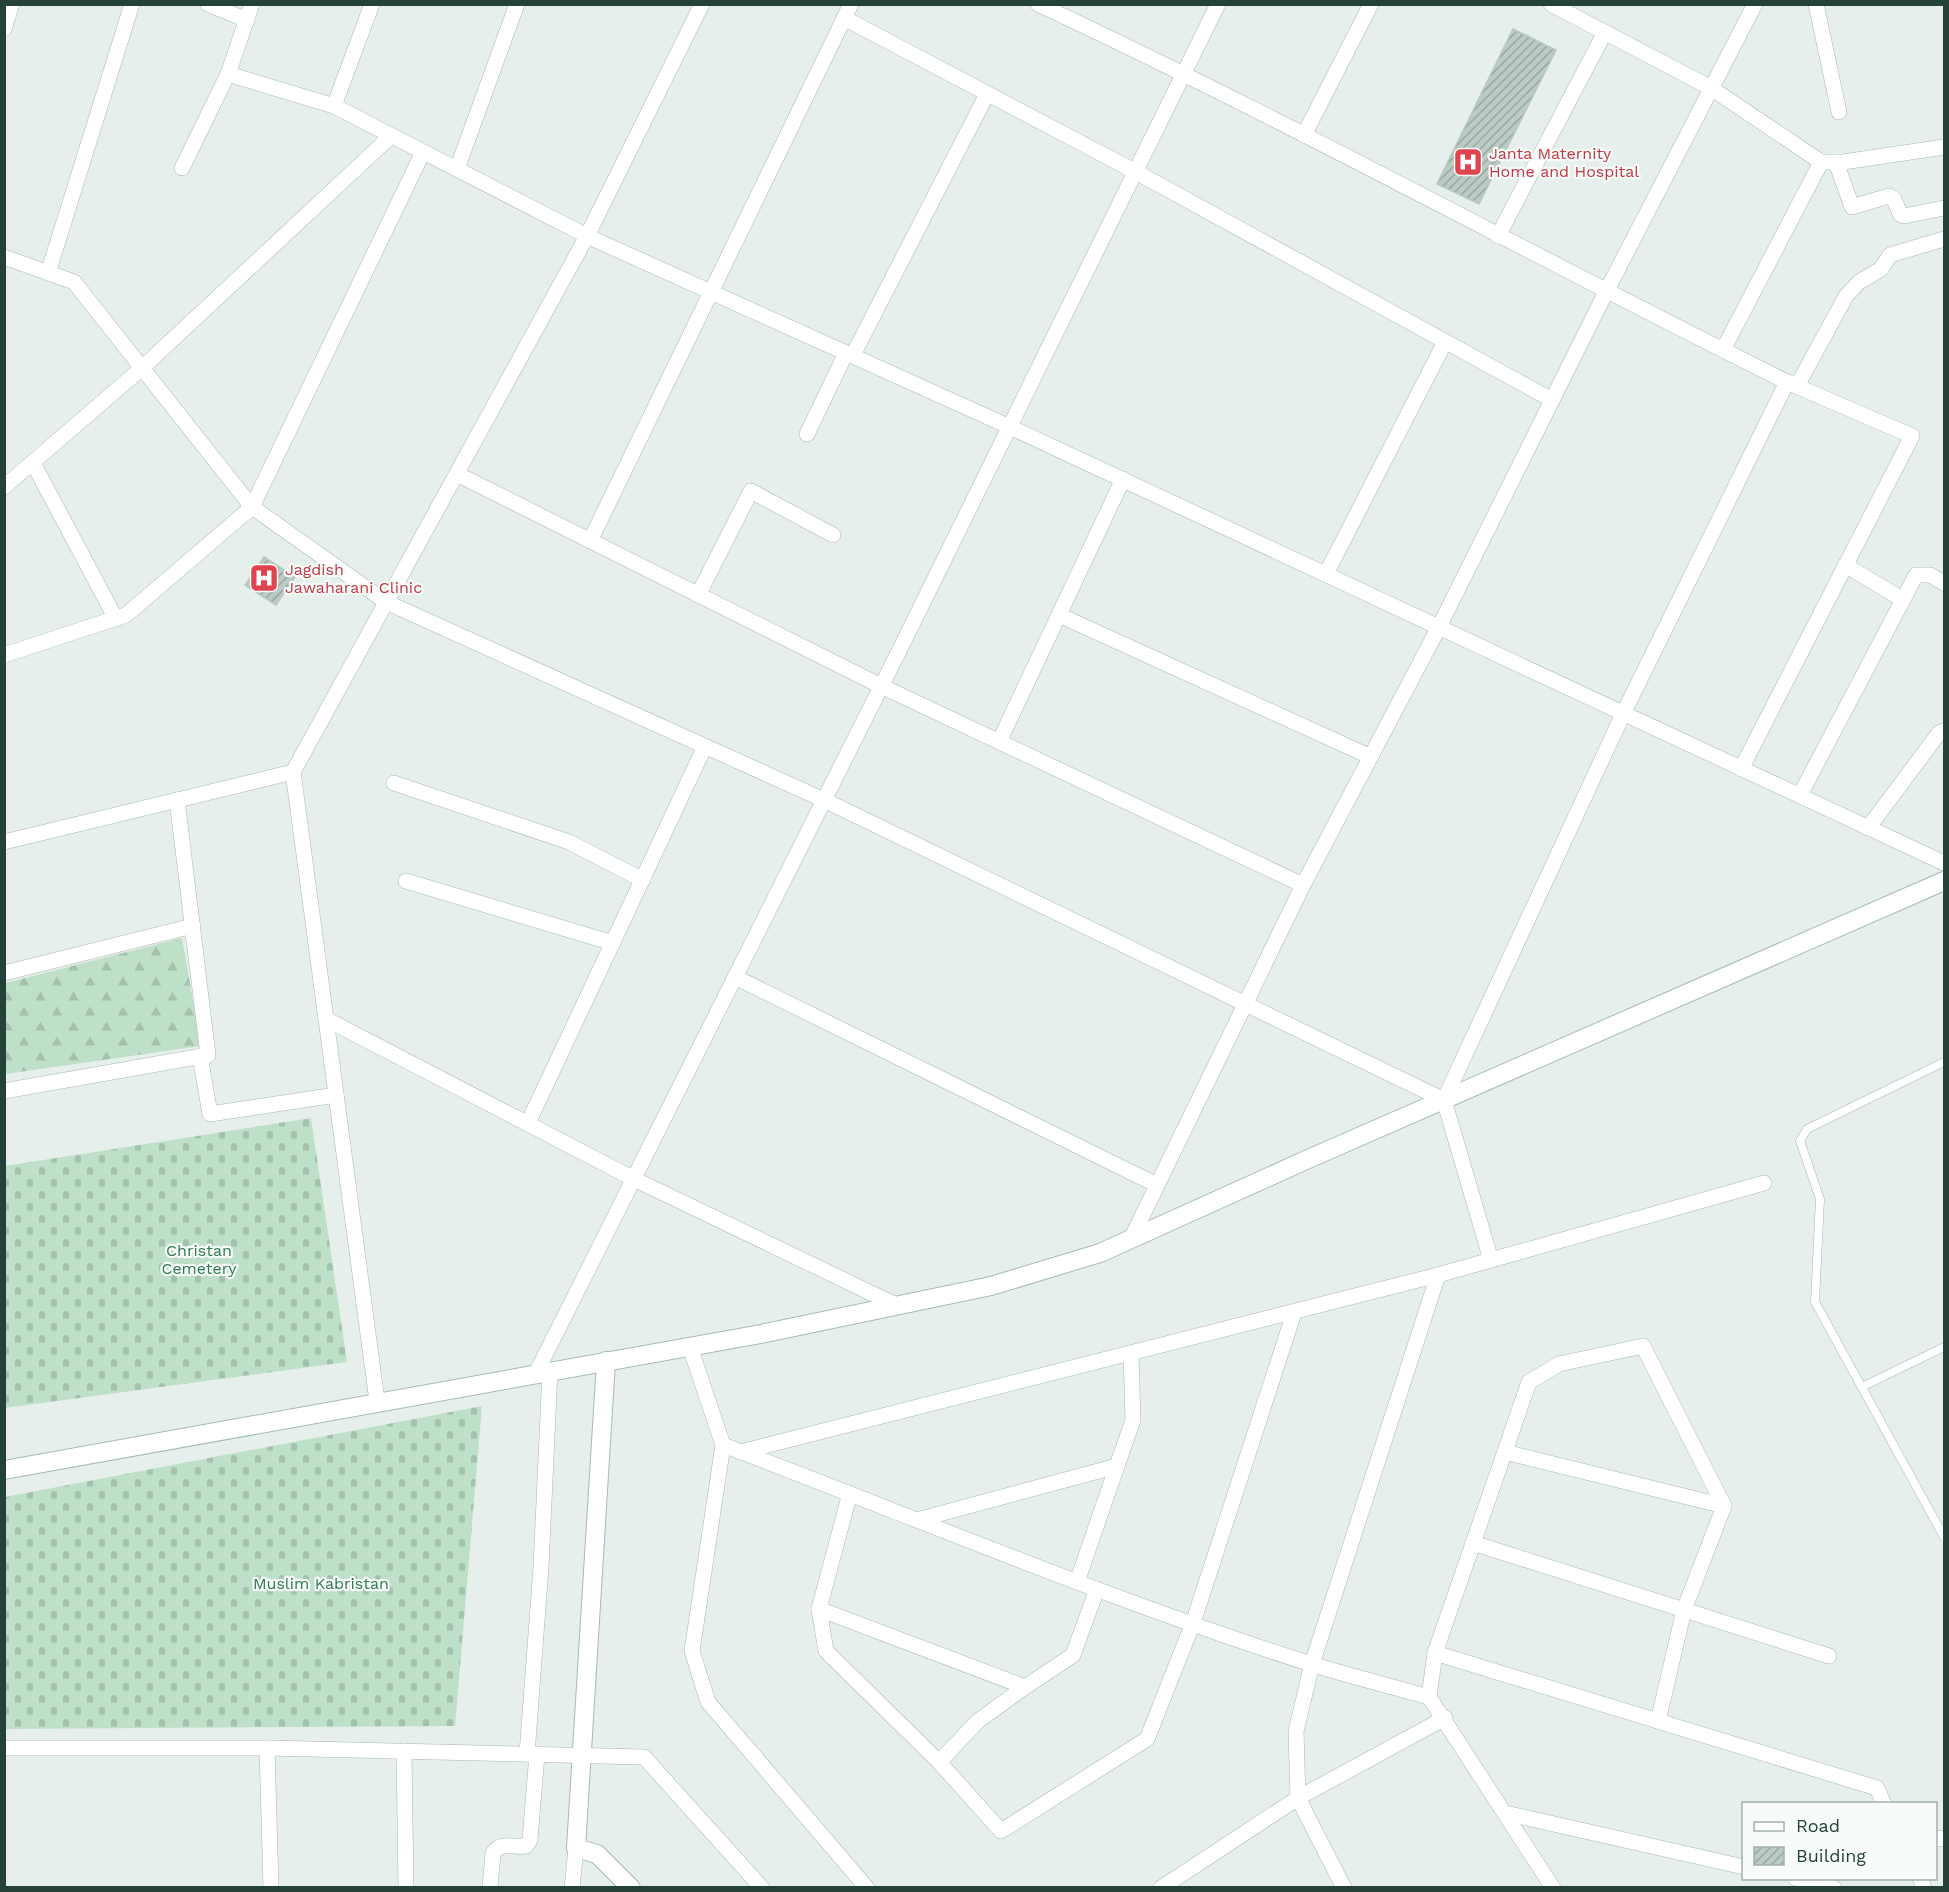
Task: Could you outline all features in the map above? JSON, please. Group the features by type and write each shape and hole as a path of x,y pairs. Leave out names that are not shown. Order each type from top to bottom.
{"main road":[{"path":"4,1470 377,1401 690,1347 898,1306 991,1286 1100,1253 1944,881"},
{"path":"606,1361 576,1848 597,1854 631,1887"}],"street":[{"path":"4,28 12,4"},
{"path":"48,273 132,4"},
{"path":"208,4 247,20"},
{"path":"182,168 228,74 252,4"},
{"path":"334,106 372,4"},
{"path":"457,169 517,4"},
{"path":"377,1401 293,772 587,236 702,4"},
{"path":"1038,4 1184,73 1606,292 1723,350 1792,384 1911,436 1741,769"},
{"path":"490,1887 493,1853 496,1848 526,1846 530,1840 541,1567 543,1372 634,1179 1010,427 1218,4"},
{"path":"1304,135 1371,4"},
{"path":"1551,4 1711,88 1828,162 1852,207 1889,196 1894,199 1900,214 1904,216 1944,208"},
{"path":"1131,1239 1303,885 1439,627 1606,292 1755,4"},
{"path":"1816,4 1839,112"},
{"path":"590,541 713,292 847,11 987,94 1136,172 1552,400"},
{"path":"1498,236 1605,32"},
{"path":"228,74 334,106 587,236 1123,479 1944,863"},
{"path":"807,434 987,94"},
{"path":"4,488 142,368 392,136"},
{"path":"1828,162 1944,147"},
{"path":"4,655 126,615 252,507 423,152"},
{"path":"1723,350 1828,162"},
{"path":"1491,1260 1444,1100 1623,714 1792,384 1852,289 1881,269 1890,255 1944,240"},
{"path":"4,257 74,282 252,507 386,603 824,800 1444,1100"},
{"path":"1326,574 1445,342"},
{"path":"33,462 116,619"},
{"path":"457,474 881,686 1303,885"},
{"path":"999,742 1123,479"},
{"path":"698,595 751,491 833,535"},
{"path":"1845,565 1902,599"},
{"path":"1800,795 1916,575 1921,573 1944,583"},
{"path":"1059,615 1371,757"},
{"path":"1868,828 1939,733 1944,730"},
{"path":"528,1123 705,746"},
{"path":"4,842 293,772"},
{"path":"394,783 568,842 643,880"},
{"path":"4,1091 208,1055 177,800"},
{"path":"406,880 613,943"},
{"path":"4,973 193,926"},
{"path":"735,976 1157,1185"},
{"path":"326,1019 634,1179 898,1306"},
{"path":"200,1056 210,1114 336,1095"},
{"path":"740,1452 1294,1313 1764,1183"},
{"path":"1344,1887 1298,1798 1296,1731 1312,1664 1438,1275"},
{"path":"850,1493 819,1609 826,1651 939,1762 1001,1831 1147,1739 1193,1623 1294,1313"},
{"path":"1429,1696 1435,1653 1529,1382 1558,1364 1643,1346 1724,1506 1684,1610 1658,1721"},
{"path":"690,1347 723,1445 692,1651 708,1702 867,1887"},
{"path":"1077,1582 1133,1420 1131,1353"},
{"path":"723,1445 1077,1582 1312,1664 1429,1696 1553,1887"},
{"path":"1505,1452 1724,1506"},
{"path":"917,1520 1117,1466"},
{"path":"1473,1543 1829,1656"},
{"path":"939,1762 978,1721 1073,1655 1097,1589"},
{"path":"819,1609 1025,1687"},
{"path":"1435,1653 1877,1788 1884,1802"},
{"path":"1161,1887 1298,1798 1444,1718"},
{"path":"4,1748 267,1748 644,1757 762,1887"},
{"path":"267,1748 271,1887"},
{"path":"405,1751 406,1887"},
{"path":"1505,1813 1742,1867"},
{"path":"572,1887 576,1848"},
{"path":"1804,1880 1834,1887"}],"lane":[{"path":"1944,1062 1807,1130 1800,1141 1820,1199 1815,1302 1944,1537"},
{"path":"1862,1387 1944,1347"}],"green space":[{"path":"182,938 201,1046 5,1074 5,983"},
{"name":"Christan Cemetery","path":"311,1118 347,1362 5,1408 5,1166"},
{"name":"Muslim Kabristan","path":"482,1406 455,1726 5,1729 5,1497"}],"building":[{"path":"1513,29 1556,50 1479,204 1437,184"},
{"path":"264,557 295,577 276,605 245,585"}],"place":[{"name":"Janta Maternity Home and Hospital","path":"1468,162"},
{"name":"Jagdish Jawaharani Clinic","path":"264,578"}]}
